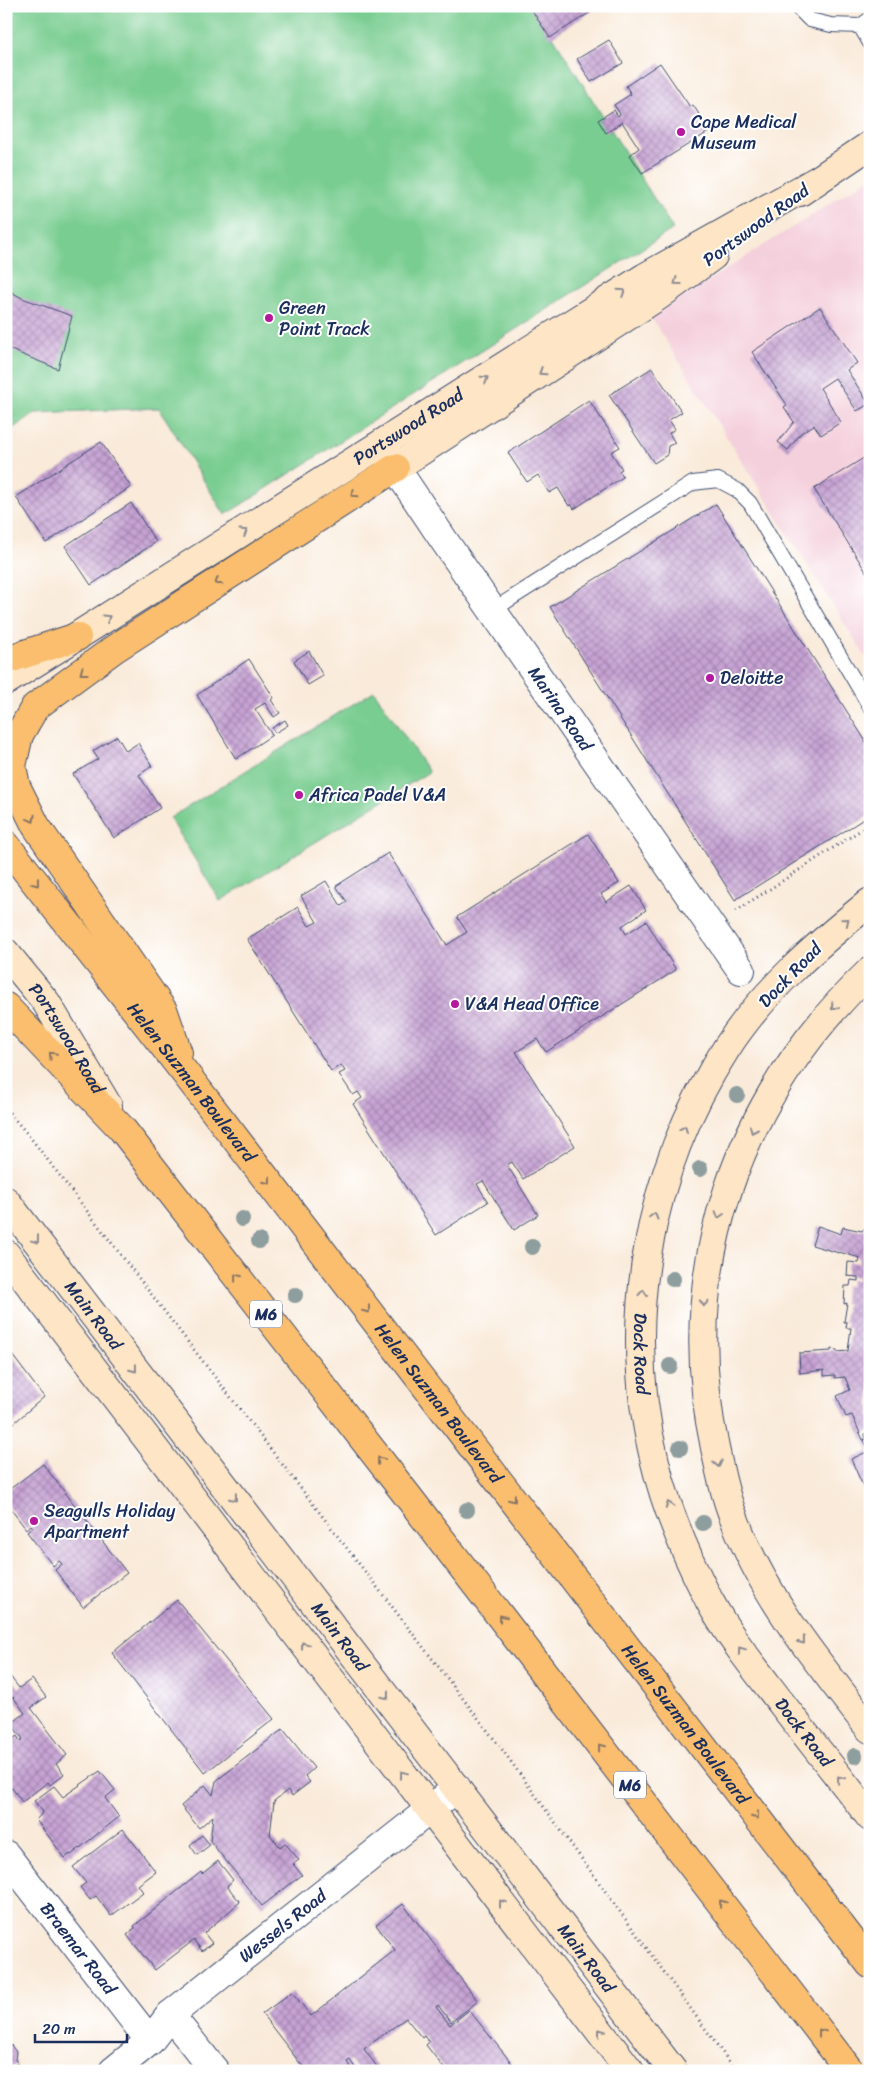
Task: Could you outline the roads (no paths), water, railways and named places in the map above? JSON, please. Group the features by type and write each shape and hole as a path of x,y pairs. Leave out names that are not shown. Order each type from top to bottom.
{"main road":[{"path":"185,1073 164,1012 36,826 25,805 16,786 12,766 19,735 35,707 388,456"},
{"path":"6,660 77,637"},
{"name":"Helen Suzman Boulevard","path":"6,844 185,1073 870,1964"},
{"name":"M6","path":"6,1007 122,1129 422,1514 850,2071"}],"street":[{"name":"Portswood Road","path":"6,681 77,637 660,295 816,181 870,145"},
{"name":"Marina Road","path":"388,456 740,970"},
{"name":"Dock Road","path":"870,902 823,940 781,980 726,1049 688,1119 665,1174 651,1229 641,1334 642,1375 655,1462 665,1495 690,1561 710,1602 737,1645 870,1817"},
{"name":"Portswood Road","path":"6,952 46,1002 122,1129"},
{"path":"869,972 831,1011 806,1042 775,1087 756,1123 732,1177 716,1224 704,1297 703,1340 705,1399 721,1477 733,1518 750,1556 792,1628 870,1730"},
{"name":"Main Road","path":"6,1201 673,2071"},
{"name":"Main Road","path":"6,1254 630,2071"},
{"name":"Wessels Road","path":"113,2071 150,2041 170,2016 457,1788"},
{"name":"Braemar Road","path":"6,1855 150,2041"},
{"path":"170,2016 215,2071"}],"lane":[{"path":"796,6 810,20 831,25 865,23 870,43"},
{"path":"493,610 693,484 718,480 737,490 750,503 870,707"}],"place":[{"name":"Cape Medical Museum","path":"681,132"},
{"name":"Green Point Track","path":"269,318"},
{"name":"Deloitte","path":"710,678"},
{"name":"Africa Padel V&A","path":"299,795"},
{"name":"V&A Head Office","path":"455,1004"},
{"name":"Seagulls Holiday Apartment","path":"34,1521"}]}
